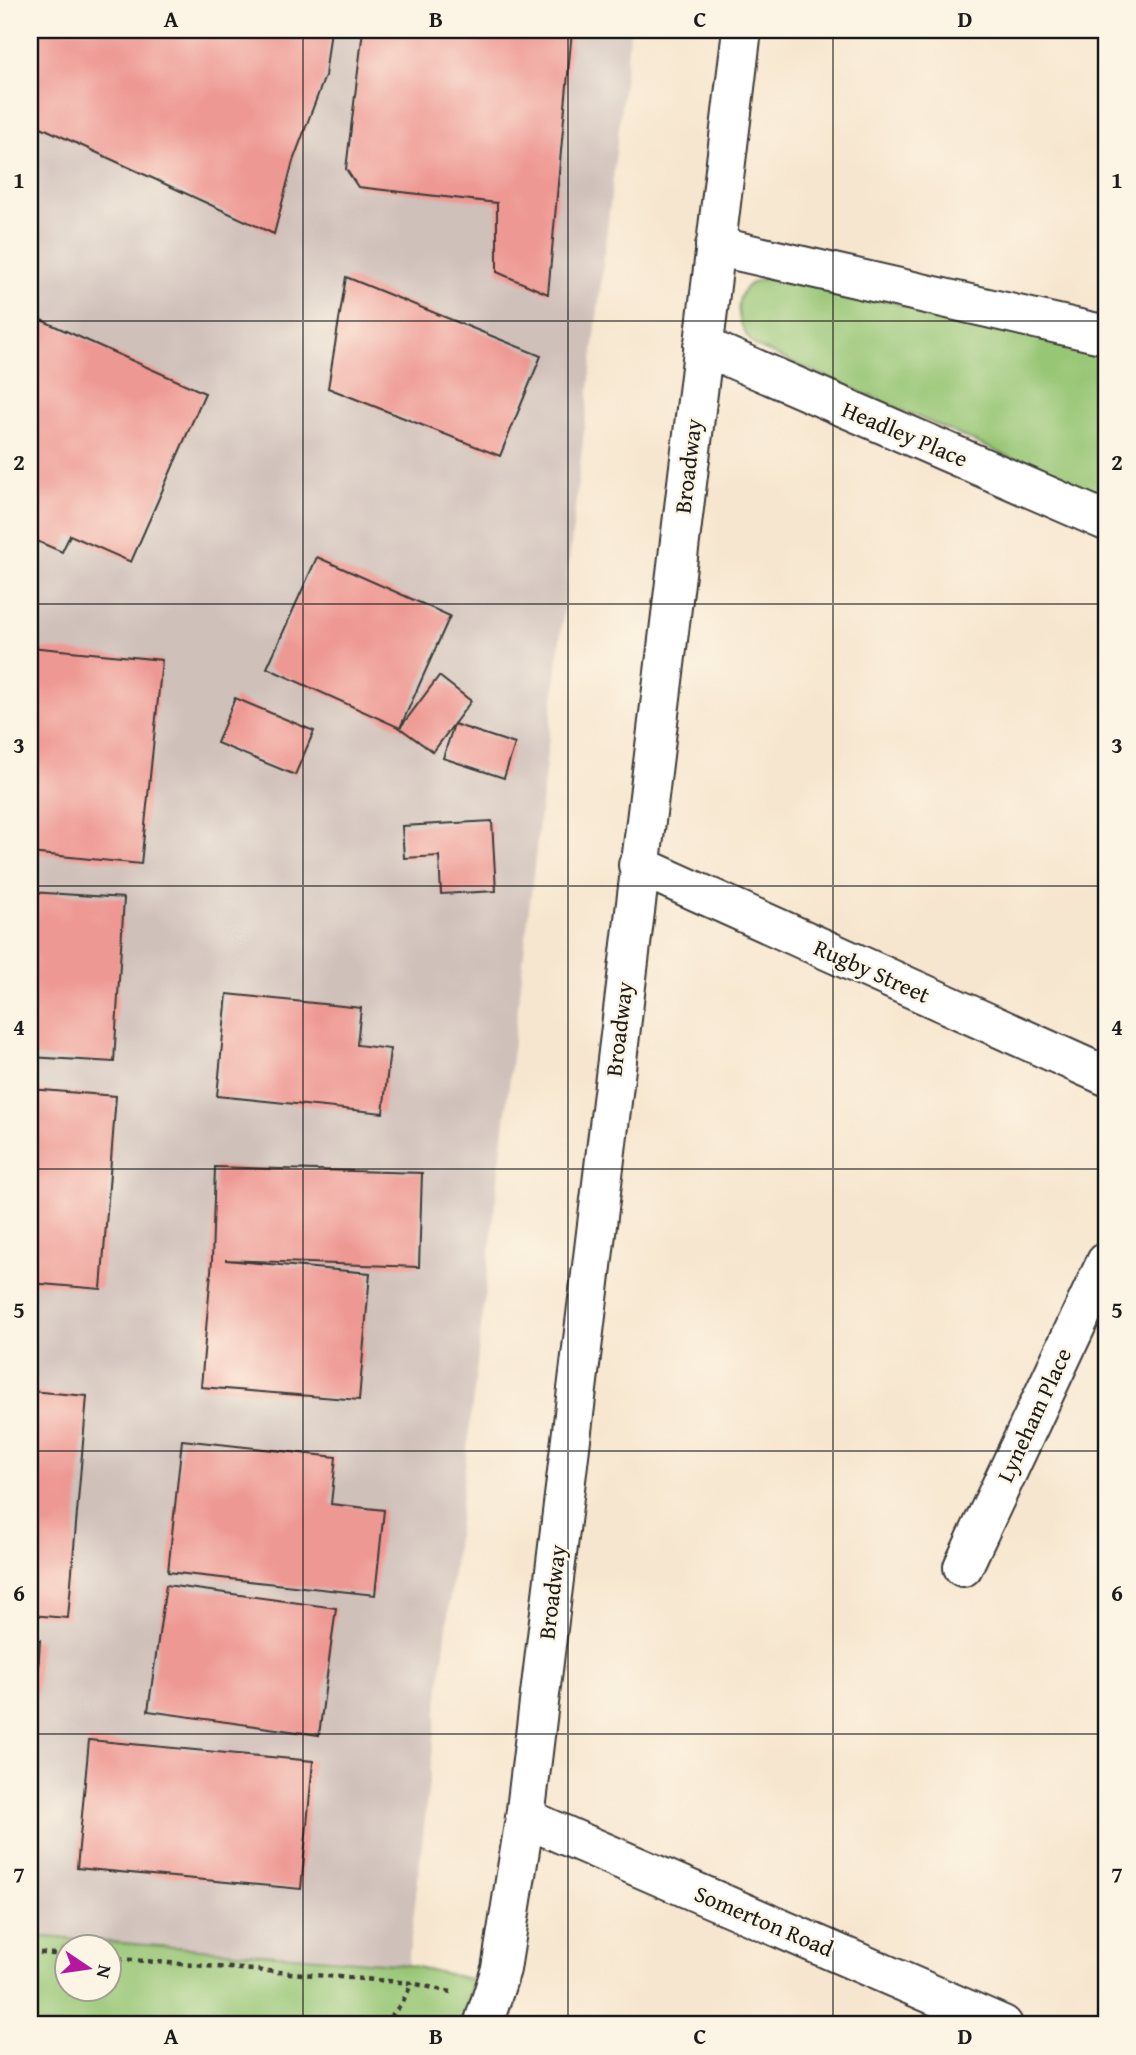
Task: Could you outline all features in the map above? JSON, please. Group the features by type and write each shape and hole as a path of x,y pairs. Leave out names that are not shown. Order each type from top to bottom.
{"street":[{"name":"Broadway","path":"487,2014 501,1969 525,1818 638,865 742,30"},
{"path":"715,246 1106,335"},
{"name":"Headley Place","path":"704,346 1106,521"},
{"name":"Rugby Street","path":"638,865 1106,1076"},
{"name":"Lyneham Place","path":"962,1567 1106,1262"},
{"name":"Somerton Road","path":"525,1818 1003,2025"}],"path":[{"path":"30,1952 52,1954"},
{"path":"122,1959 412,1983 487,2014"},
{"path":"384,2025 402,2003 412,1983"}],"shaded area":[{"path":"30,30 630,30 408,1965 122,1943 122,1932 52,1932 52,1938 30,1936"}],"green space":[{"path":"782,277 1106,352 1106,499 757,347 740,322 738,311 742,292 762,279"},
{"path":"30,1936 52,1938 52,2002 122,2002 122,1943 408,1965 474,1980 462,2025 30,2025"}],"building":[{"path":"30,30 331,30 325,76 293,161 274,234 30,122"},
{"path":"363,30 572,30 548,294 497,272 497,203 358,187 346,169"},
{"path":"346,277 541,356 500,456 328,388"},
{"path":"30,315 205,393 131,562 70,535 62,552 30,538"},
{"path":"317,557 450,616 400,728 267,668"},
{"path":"30,647 162,660 141,864 30,853"},
{"path":"439,676 471,701 433,752 400,728"},
{"path":"235,698 314,731 295,775 217,743"},
{"path":"454,724 515,744 504,778 443,758"},
{"path":"492,821 496,891 441,894 439,856 404,858 402,826"},
{"path":"30,892 124,898 114,1062 30,1057"},
{"path":"227,994 361,1008 357,1045 390,1049 383,1113 217,1096"},
{"path":"30,1089 116,1096 101,1289 30,1283"},
{"path":"215,1167 422,1173 419,1267 225,1260 370,1273 359,1400 201,1387 212,1260"},
{"path":"30,1391 87,1396 68,1618 30,1615"},
{"path":"182,1440 336,1457 331,1504 384,1510 375,1595 168,1572"},
{"path":"166,1585 336,1608 319,1735 148,1711"},
{"path":"30,1639 40,1640 32,1772 30,1772"},
{"path":"89,1740 313,1761 301,1889 77,1868"}]}
